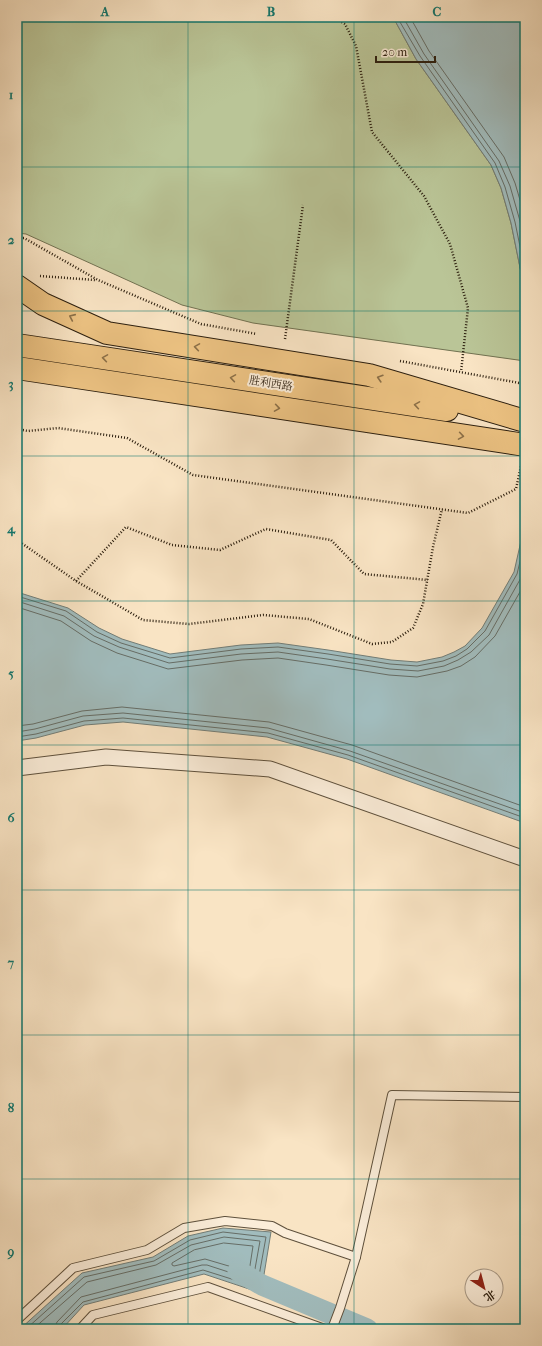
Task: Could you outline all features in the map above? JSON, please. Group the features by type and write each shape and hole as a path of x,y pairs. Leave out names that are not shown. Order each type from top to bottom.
{"main road":[{"path":"17,286 43,304 108,333 369,375 525,422"},
{"name":"胜利西路","path":"17,345 525,422"},
{"path":"17,368 216,398 523,454"},
{"path":"17,384 216,398"}],"street":[{"path":"17,768 106,757 270,769 525,859"}],"lane":[{"path":"333,1328 356,1257 392,1095 525,1097"},
{"path":"17,1320 72,1268 147,1250 184,1228 225,1221 272,1226 285,1233 356,1257"},
{"path":"80,1329 93,1315 208,1287 325,1329"}],"path":[{"path":"334,17 345,24 356,46 372,132 424,196 450,244 468,308 461,372"},
{"path":"292,340 285,339 303,205"},
{"path":"17,238 24,238 98,280 201,324 262,335"},
{"path":"40,276 98,280"},
{"path":"400,360 525,384"},
{"path":"17,429 28,431 58,428 127,438 193,475 468,513 516,489 523,454"},
{"path":"17,540 76,581 143,620 189,624 263,615 309,619 372,644 392,642 413,628 423,604 433,546 442,509"},
{"path":"76,581 126,527 172,545 220,550 266,529 331,540 364,574 428,580"}],"green space":[{"path":"17,17 393,17 416,59 491,165 501,188 511,223 525,292 525,361 253,323 182,305 26,234 17,233"}],"water":[{"path":"393,17 525,17 525,292 511,223 501,188 491,165 416,59"},
{"path":"525,523 525,823 347,759 267,737 123,722 85,725 36,738 17,741 17,592 68,608 99,628 122,639 170,654 241,645 278,643 391,660 417,662 442,657 454,652 465,646 482,628 514,572"},
{"path":"223,1228 271,1232 261,1293 204,1274 84,1305 62,1329 20,1329 82,1273 153,1257 188,1236"}],"waterway":[{"path":"238,1271 262,1285 367,1329"}]}
